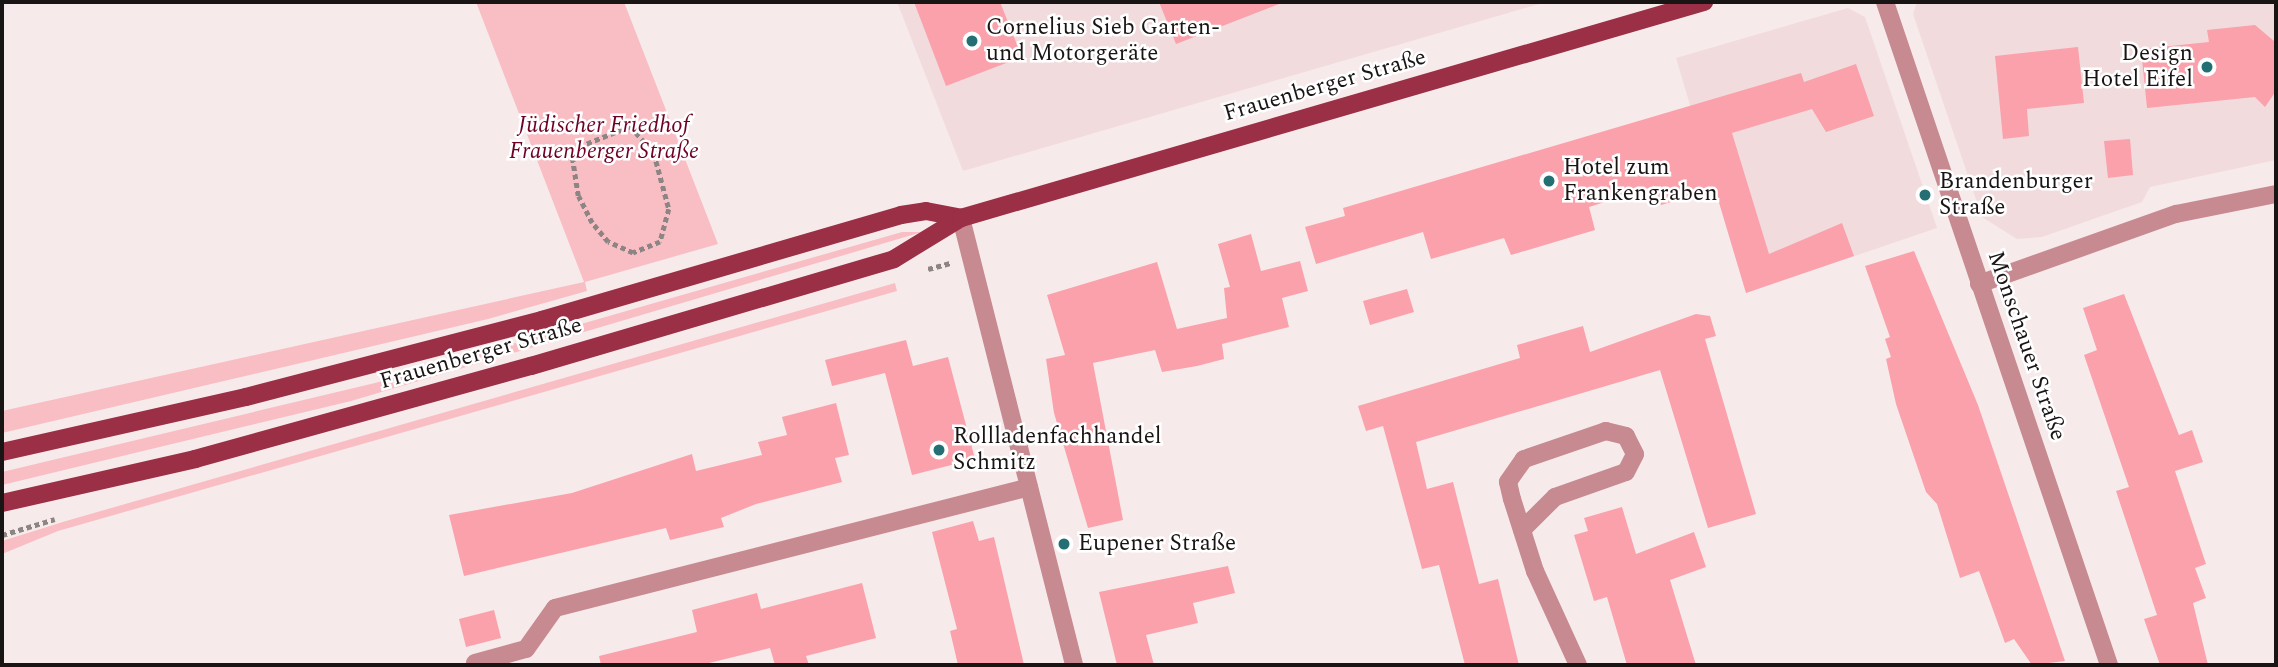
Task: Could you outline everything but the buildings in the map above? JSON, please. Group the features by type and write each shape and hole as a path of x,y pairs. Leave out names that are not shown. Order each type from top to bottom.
{"main road":[{"name":"Frauenberger Straße","path":"2,503 245,445 894,259 961,218 1704,2"},
{"name":"Frauenberger Straße","path":"2,452 542,320 901,215 926,211 961,218"}],"street":[{"name":"Monschauer Straße","path":"1885,2 2109,665"},
{"path":"1979,284 2176,214 2276,194"},
{"path":"961,218 1074,665"},
{"path":"1522,530 1555,497 1626,472 1635,454 1626,436 1606,431 1524,458 1508,482 1522,530 1578,665"},
{"path":"475,663 526,649 555,608 1029,487"}],"path":[{"path":"630,126 654,153 669,196 665,236 644,250 624,252 600,233 578,196 572,167 571,150 630,126"},
{"path":"644,250 646,257"}],"shaded area":[{"path":"897,2 1546,2 963,171"},
{"path":"1917,2 2276,2 2276,160 2150,187 2142,202 2042,237 2017,239 1982,217 1913,14"},
{"path":"1848,8 1865,17 1937,228 1746,293 1676,58"}],"green space":[{"name":"Jüdischer Friedhof Frauenberger Straße","path":"476,2 624,2 718,244 585,282 587,291 488,319 2,433 2,411 584,282"},
{"path":"902,232 922,232 351,401 2,485 2,472 375,383"},
{"path":"895,283 897,291 58,531 2,554 2,541 66,521"}],"place":[{"name":"Cornelius Sieb Garten- und Motorgeräte","path":"972,41"},
{"name":"Design Hotel Eifel","path":"2207,67"},
{"name":"Hotel zum Frankengraben","path":"1549,181"},
{"name":"Brandenburger Straße","path":"1925,195"},
{"name":"Rollladenfachhandel Schmitz","path":"939,450"},
{"name":"Eupener Straße","path":"1064,544"}]}
